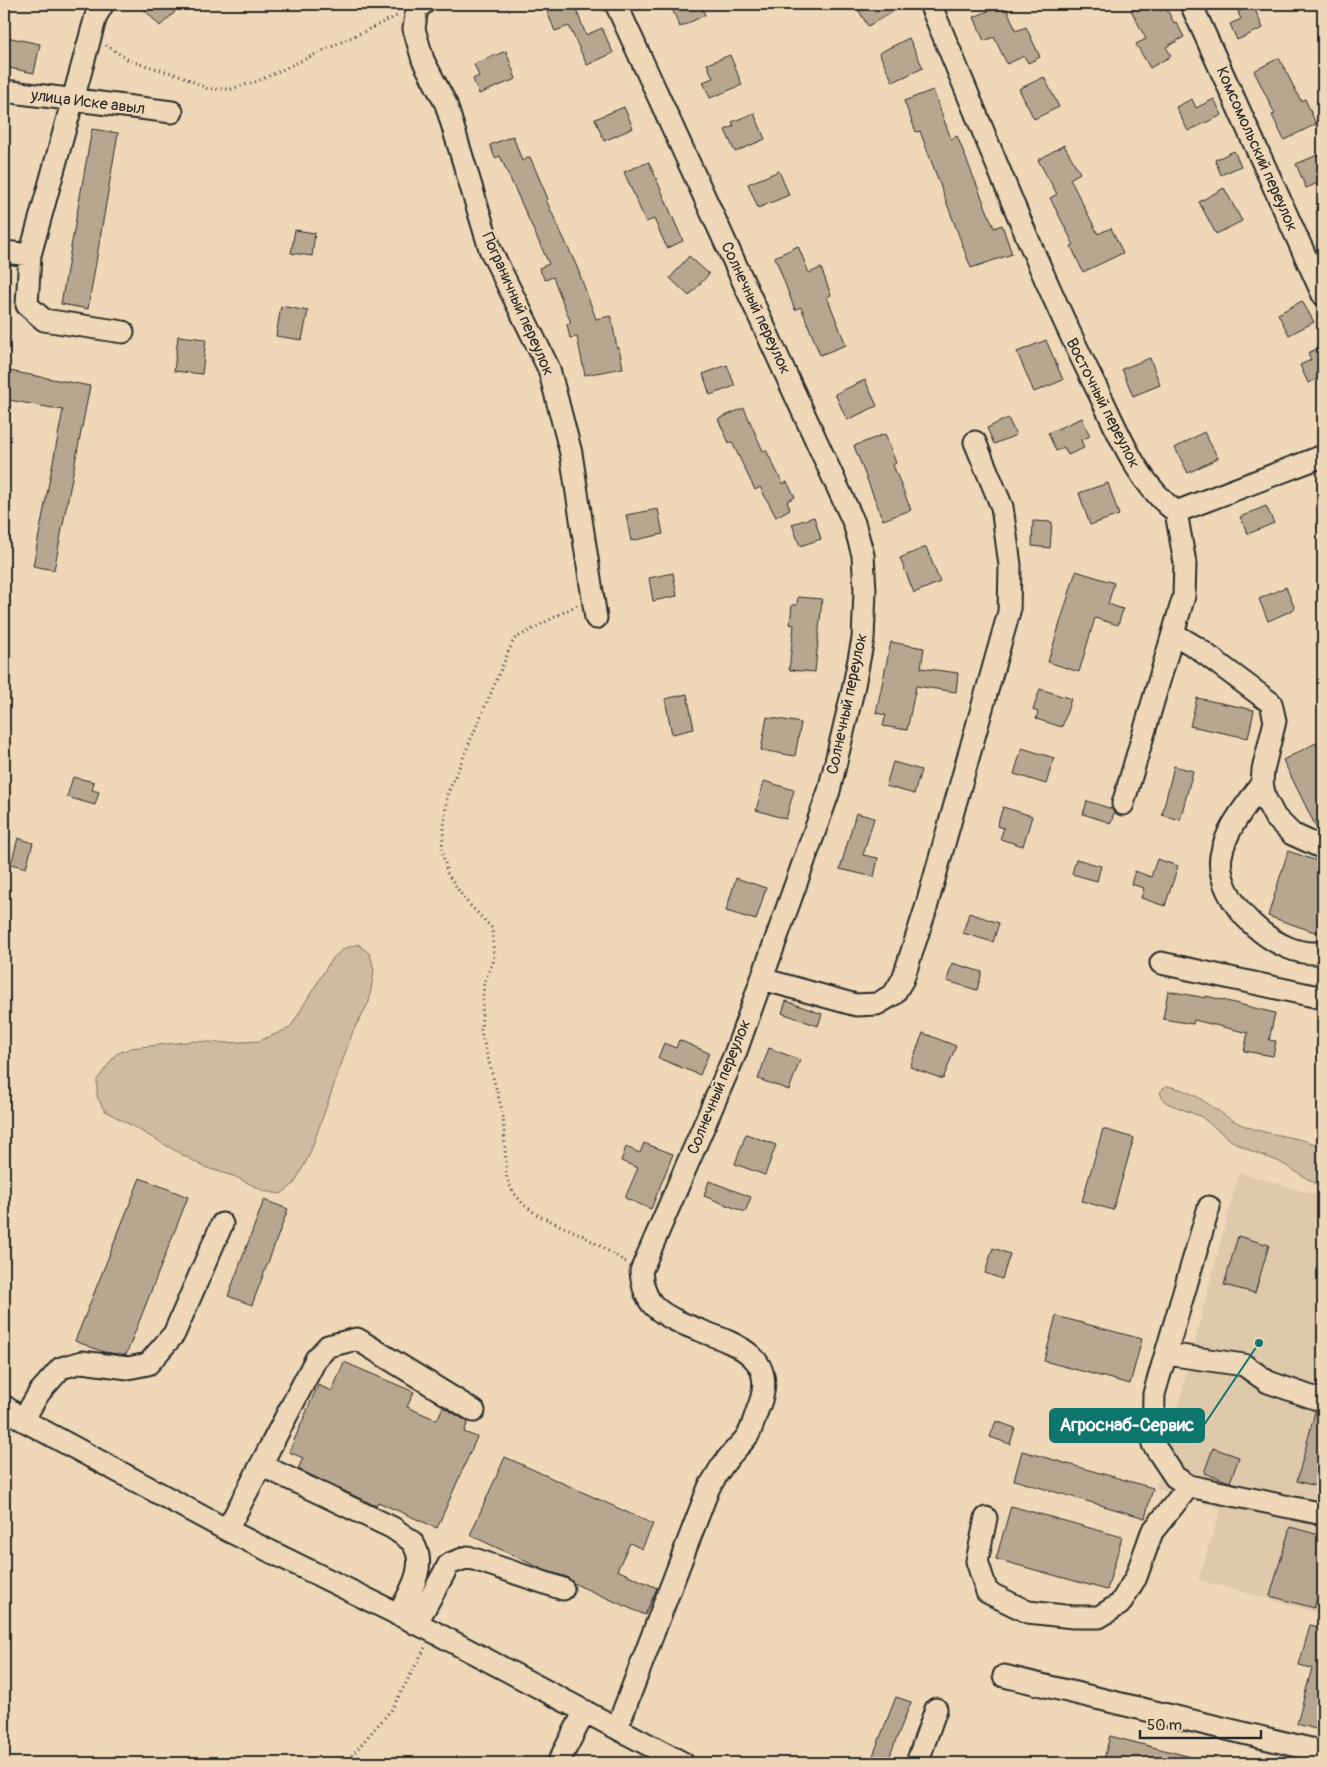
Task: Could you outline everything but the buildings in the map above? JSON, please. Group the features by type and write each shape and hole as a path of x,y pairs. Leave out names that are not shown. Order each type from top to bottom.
{"street":[{"path":"103,4 96,16 30,255 27,305 44,320 124,332"},
{"name":"Солнечный переулок","path":"616,4 854,523 863,555 865,591 863,639 829,792 735,1054 641,1271"},
{"name":"Восточный переулок","path":"930,4 1063,323 1139,474 1159,499 1176,512"},
{"name":"Комсомольский переулок","path":"1191,4 1323,295"},
{"name":"Пограничный переулок","path":"420,5 414,29 421,52 446,104 490,249 549,369 571,453 596,618"},
{"name":"улица Иске авыл","path":"4,91 172,112"},
{"path":"4,252 30,255"},
{"path":"762,979 856,1005 877,1004 894,994 903,979 943,850 1009,612 1010,565 1002,507 975,442"},
{"path":"1123,804 1184,596 1185,563 1176,512 1323,456"},
{"path":"1174,634 1196,647 1271,703 1275,721 1262,783 1235,822 1225,841 1221,857 1221,877 1234,904 1254,926 1296,950 1312,954 1323,952"},
{"path":"1262,783 1265,798 1275,817 1292,834 1323,848"},
{"path":"1161,963 1323,998"},
{"path":"1209,1207 1154,1394 1153,1444 1175,1477 1189,1486 1323,1514"},
{"path":"23,1420 39,1393 61,1368 82,1362 128,1368 148,1364 174,1334 222,1224"},
{"path":"617,1728 709,1487 725,1462 748,1434 764,1393 765,1377 760,1364 749,1352 669,1316 654,1306 646,1295 641,1271"},
{"path":"227,1530 316,1359 328,1346 357,1339 474,1411"},
{"path":"1167,1354 1244,1365 1268,1382 1323,1401"},
{"path":"4,1406 23,1420 227,1530 416,1624 683,1763"},
{"path":"261,1465 393,1528 412,1542 419,1560 414,1585 416,1624"},
{"path":"986,1518 977,1561 987,1592 1028,1612 1073,1617 1098,1617 1120,1604 1136,1577 1152,1532 1189,1486"},
{"path":"416,1624 449,1564 468,1557 563,1590"},
{"path":"1004,1676 1323,1752"},
{"path":"917,1763 936,1709"},
{"path":"558,1763 585,1711"}],"path":[{"path":"91,35 130,61 182,76 208,89 231,89 258,81 420,5"},
{"path":"593,596 514,639 447,795 442,848 448,873 466,901 492,928 494,960 484,982 481,1032 503,1114 507,1179 513,1192 524,1205 539,1216 582,1235 641,1271"},
{"path":"345,1763 392,1709 416,1624"}],"shaded area":[{"path":"358,944 370,954 374,970 369,1002 353,1031 309,1156 294,1184 281,1194 264,1191 236,1177 204,1167 104,1110 97,1096 97,1080 116,1054 131,1048 194,1041 226,1043 259,1041 290,1028 331,960 343,949"},
{"path":"1166,1086 1189,1093 1245,1126 1304,1140 1323,1147 1323,1188 1278,1161 1253,1152 1232,1141 1200,1116 1169,1104 1163,1100 1160,1092"},
{"path":"1239,1172 1323,1197 1323,1614 1198,1580 1221,1508 1156,1489"}],"place":[{"name":"Агроснаб-Сервис","path":"1259,1343"}]}
